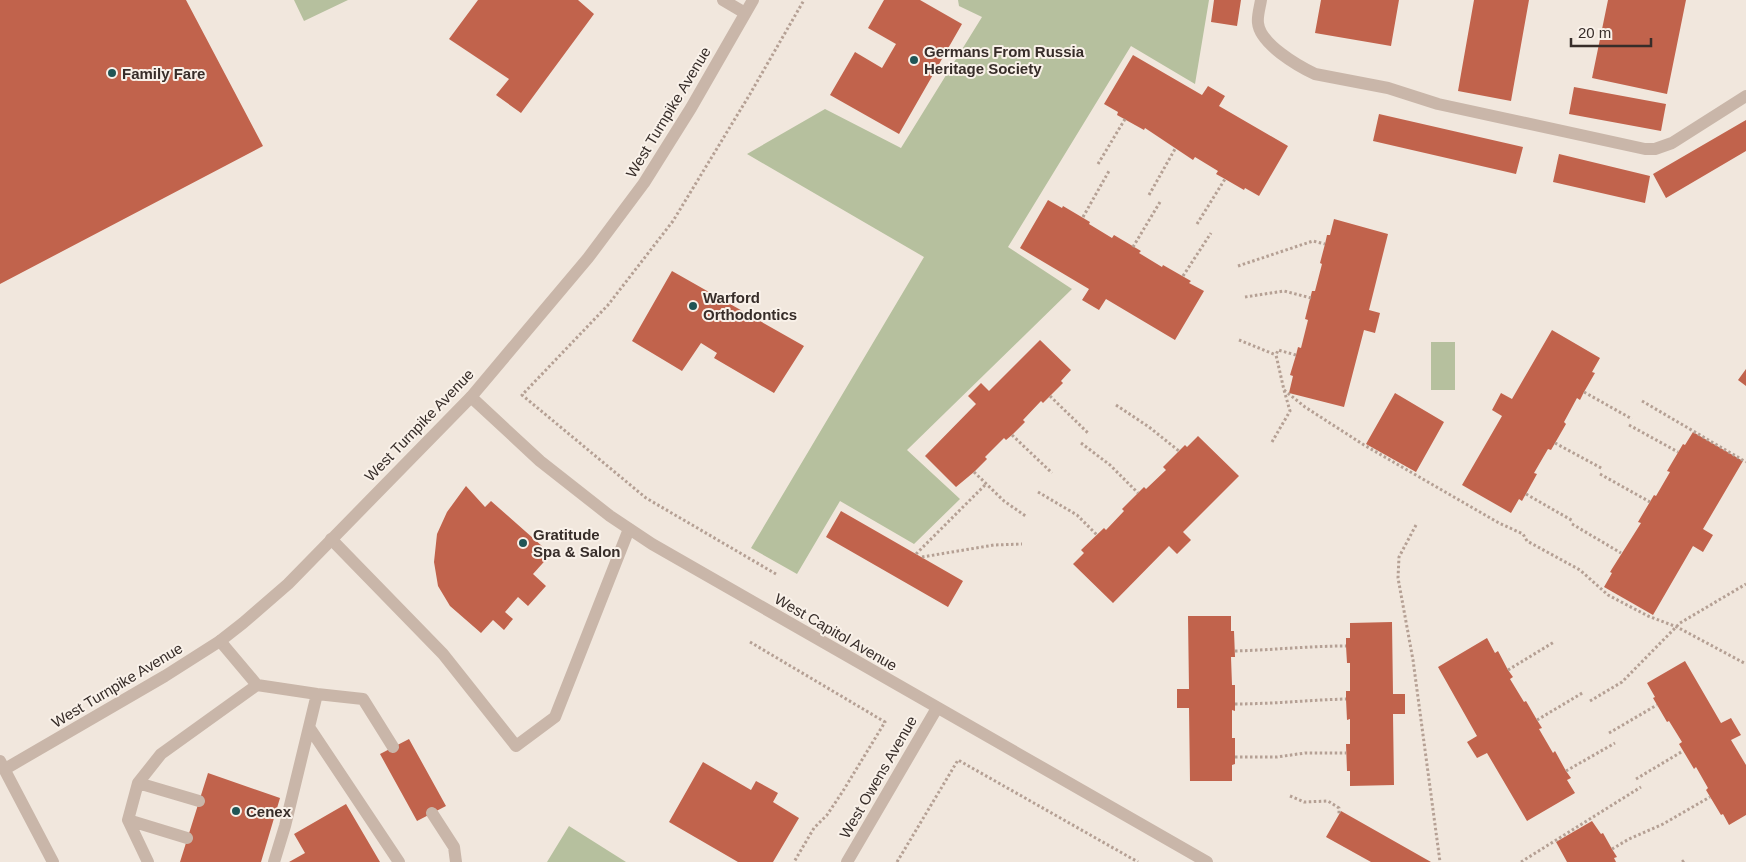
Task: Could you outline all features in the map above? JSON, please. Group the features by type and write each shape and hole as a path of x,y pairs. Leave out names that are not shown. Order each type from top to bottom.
{"street":[{"path":"723,0 745,13"},
{"name":"West Turnpike Avenue","path":"2,767 165,676 220,642 288,584 471,397 588,258 639,190 682,123 753,0"},
{"path":"1261,0 1257,22 1259,30 1265,39 1305,70 1315,74 1402,92 1438,104 1645,149 1655,149 1672,143 1746,96"},
{"name":"West Capitol Avenue","path":"471,397 540,461 629,529 709,578 1207,862"},
{"path":"332,539 443,654 516,746 555,717 629,529"},
{"path":"220,642 257,685 363,699 393,748"},
{"path":"148,862 128,820 138,783 161,754 257,685"},
{"path":"268,861 309,727 317,694"},
{"name":"West Owens Avenue","path":"847,862 937,708"},
{"path":"309,727 399,862"},
{"path":"2,767 53,862"},
{"path":"138,783 199,801"},
{"path":"432,813 454,847 456,862"},
{"path":"128,820 187,838"}],"path":[{"path":"776,574 646,498 522,395 608,305 673,221 804,0"},
{"path":"1098,164 1125,120"},
{"path":"1149,195 1175,149"},
{"path":"1083,218 1109,171"},
{"path":"1197,224 1225,179"},
{"path":"1133,247 1160,202"},
{"path":"1183,276 1211,233"},
{"path":"1238,266 1313,241 1325,244"},
{"path":"1245,297 1284,291 1311,298"},
{"path":"1239,340 1276,355"},
{"path":"1272,442 1290,411 1276,355 1278,350 1296,355"},
{"path":"1284,390 1305,407 1364,445 1499,523 1523,534 1527,541 1580,570 1603,592 1635,610 1677,626 1746,664"},
{"path":"1584,392 1632,419"},
{"path":"1050,396 1089,434"},
{"path":"1642,401 1746,462"},
{"path":"1116,405 1149,427 1179,452"},
{"path":"1629,425 1678,452"},
{"path":"1012,434 1052,473"},
{"path":"1081,443 1110,466 1138,493"},
{"path":"1555,443 1603,469"},
{"path":"974,472 1004,501 1027,518"},
{"path":"1600,474 1650,502"},
{"path":"916,554 986,484"},
{"path":"1038,492 1077,515 1097,534"},
{"path":"1526,494 1621,553"},
{"path":"1416,525 1399,557 1398,578 1413,660 1440,862"},
{"path":"922,558 994,545 1022,544"},
{"path":"1590,701 1622,682 1680,623 1746,584"},
{"path":"750,642 885,722 843,791 827,815 814,828 794,862"},
{"path":"1508,670 1554,642"},
{"path":"1235,651 1278,650 1305,646 1346,646"},
{"path":"1537,720 1584,692"},
{"path":"1235,704 1277,704 1305,700 1346,699"},
{"path":"1609,733 1657,705"},
{"path":"1566,770 1615,743"},
{"path":"1636,779 1683,751"},
{"path":"1235,757 1346,753"},
{"path":"897,862 958,760 1138,862"},
{"path":"1521,862 1641,787"},
{"path":"1290,796 1304,802 1328,802 1339,808 1339,814"},
{"path":"1612,849 1663,824 1710,797"},
{"path":"1682,862 1686,858"}],"green space":[{"path":"294,0 348,0 304,21"},
{"path":"958,0 1209,0 1195,84 1131,46 1008,247 1072,289 907,450 960,499 914,544 840,501 797,574 751,548 924,257 747,154 825,109 901,148 982,17 959,6"},
{"path":"1431,342 1455,342 1455,390 1431,390"},
{"path":"569,826 626,862 547,862"}],"building":[{"name":"Family Fare","path":"0,0 186,0 263,146 0,284"},
{"path":"478,0 578,0 594,14 521,113 496,95 509,79 449,39"},
{"name":"Germans From Russia Heritage Society","path":"884,0 920,0 962,24 899,134 830,95 855,52 882,68 896,44 868,28"},
{"path":"1214,0 1241,0 1237,26 1211,22"},
{"path":"1321,0 1399,0 1391,46 1315,33"},
{"path":"1474,0 1529,0 1511,101 1458,91"},
{"path":"1608,0 1686,0 1667,94 1592,78"},
{"path":"1133,55 1202,95 1208,86 1225,96 1219,106 1288,146 1259,196 1216,174 1218,171 1195,157 1193,160 1145,128 1144,130 1117,115 1118,112 1104,104"},
{"path":"1574,87 1666,104 1661,131 1569,114"},
{"path":"1379,114 1523,147 1516,174 1373,141"},
{"path":"1746,120 1746,151 1666,198 1653,174"},
{"path":"1559,154 1650,176 1645,203 1553,182"},
{"path":"1048,200 1062,208 1063,206 1090,222 1089,224 1112,238 1114,235 1141,251 1139,253 1191,281 1189,283 1204,291 1175,340 1106,299 1099,310 1082,300 1089,289 1020,248"},
{"path":"1334,219 1388,234 1369,310 1380,313 1375,333 1364,330 1344,407 1289,393 1293,376 1290,375 1298,347 1301,348 1308,320 1305,319 1312,291 1315,291 1327,235 1330,235"},
{"name":"Warford Orthodontics","path":"672,271 804,346 774,393 714,358 717,353 701,343 682,371 632,341"},
{"path":"1552,330 1600,358 1592,372 1595,373 1580,400 1577,398 1564,422 1566,424 1551,450 1548,449 1534,473 1537,474 1522,501 1519,499 1511,513 1462,485 1502,416 1492,410 1501,393 1512,399"},
{"path":"1040,340 1071,370 1061,381 1063,383 1043,403 1041,401 1023,420 1025,422 1006,440 1004,438 985,457 987,459 956,487 925,456 976,404 968,396 981,383 989,391"},
{"path":"1746,369 1746,386 1738,380"},
{"path":"1395,393 1444,422 1416,472 1366,444"},
{"path":"1693,432 1743,461 1703,529 1713,535 1703,552 1693,546 1653,615 1604,587 1612,573 1610,572 1641,523 1638,522 1670,472 1667,471 1683,444 1685,445"},
{"path":"1198,436 1239,476 1183,532 1191,540 1177,554 1169,546 1113,603 1073,564 1084,553 1081,550 1104,528 1106,530 1124,511 1122,509 1144,487 1146,489 1166,470 1163,467 1185,445 1187,447"},
{"path":"466,486 485,507 491,501 551,554 533,574 546,586 528,606 518,597 505,612 513,619 504,630 493,620 481,633 450,606 438,586 434,562 437,534 447,512"},
{"path":"841,511 963,581 948,607 826,537"},
{"path":"1188,616 1231,616 1231,631 1234,631 1235,657 1231,657 1232,685 1235,685 1235,711 1232,710 1232,738 1235,738 1235,764 1232,765 1232,781 1190,781 1189,708 1177,708 1177,689 1189,689"},
{"path":"1392,622 1393,694 1405,694 1405,714 1393,714 1394,785 1350,786 1350,771 1347,771 1346,744 1350,744 1350,719 1347,720 1346,691 1350,691 1350,663 1347,663 1346,638 1350,638 1350,623"},
{"path":"1487,638 1495,653 1498,651 1513,677 1510,679 1542,728 1539,729 1553,753 1555,751 1571,778 1567,780 1575,793 1527,821 1487,753 1477,758 1467,742 1477,736 1438,667"},
{"path":"1685,661 1721,723 1731,718 1741,735 1731,740 1746,765 1746,815 1729,825 1706,790 1708,788 1696,767 1694,769 1679,744 1682,742 1669,721 1667,722 1653,698 1655,697 1647,683"},
{"path":"409,739 446,806 417,821 380,754"},
{"path":"703,762 751,790 756,781 778,793 773,802 799,818 773,862 738,862 669,822"},
{"name":"Cenex","path":"208,773 280,798 261,862 180,862"},
{"path":"346,804 380,862 289,862 305,853 294,834"},
{"path":"1341,811 1431,862 1371,862 1326,837"},
{"path":"1592,821 1601,834 1603,833 1617,857 1614,858 1616,862 1567,862 1556,842"}],"place":[{"name":"Germans From Russia Heritage Society","path":"914,60"},
{"name":"Family Fare","path":"112,73"},
{"name":"Warford Orthodontics","path":"693,306"},
{"name":"Gratitude Spa & Salon","path":"523,543"},
{"name":"Cenex","path":"236,811"}]}
